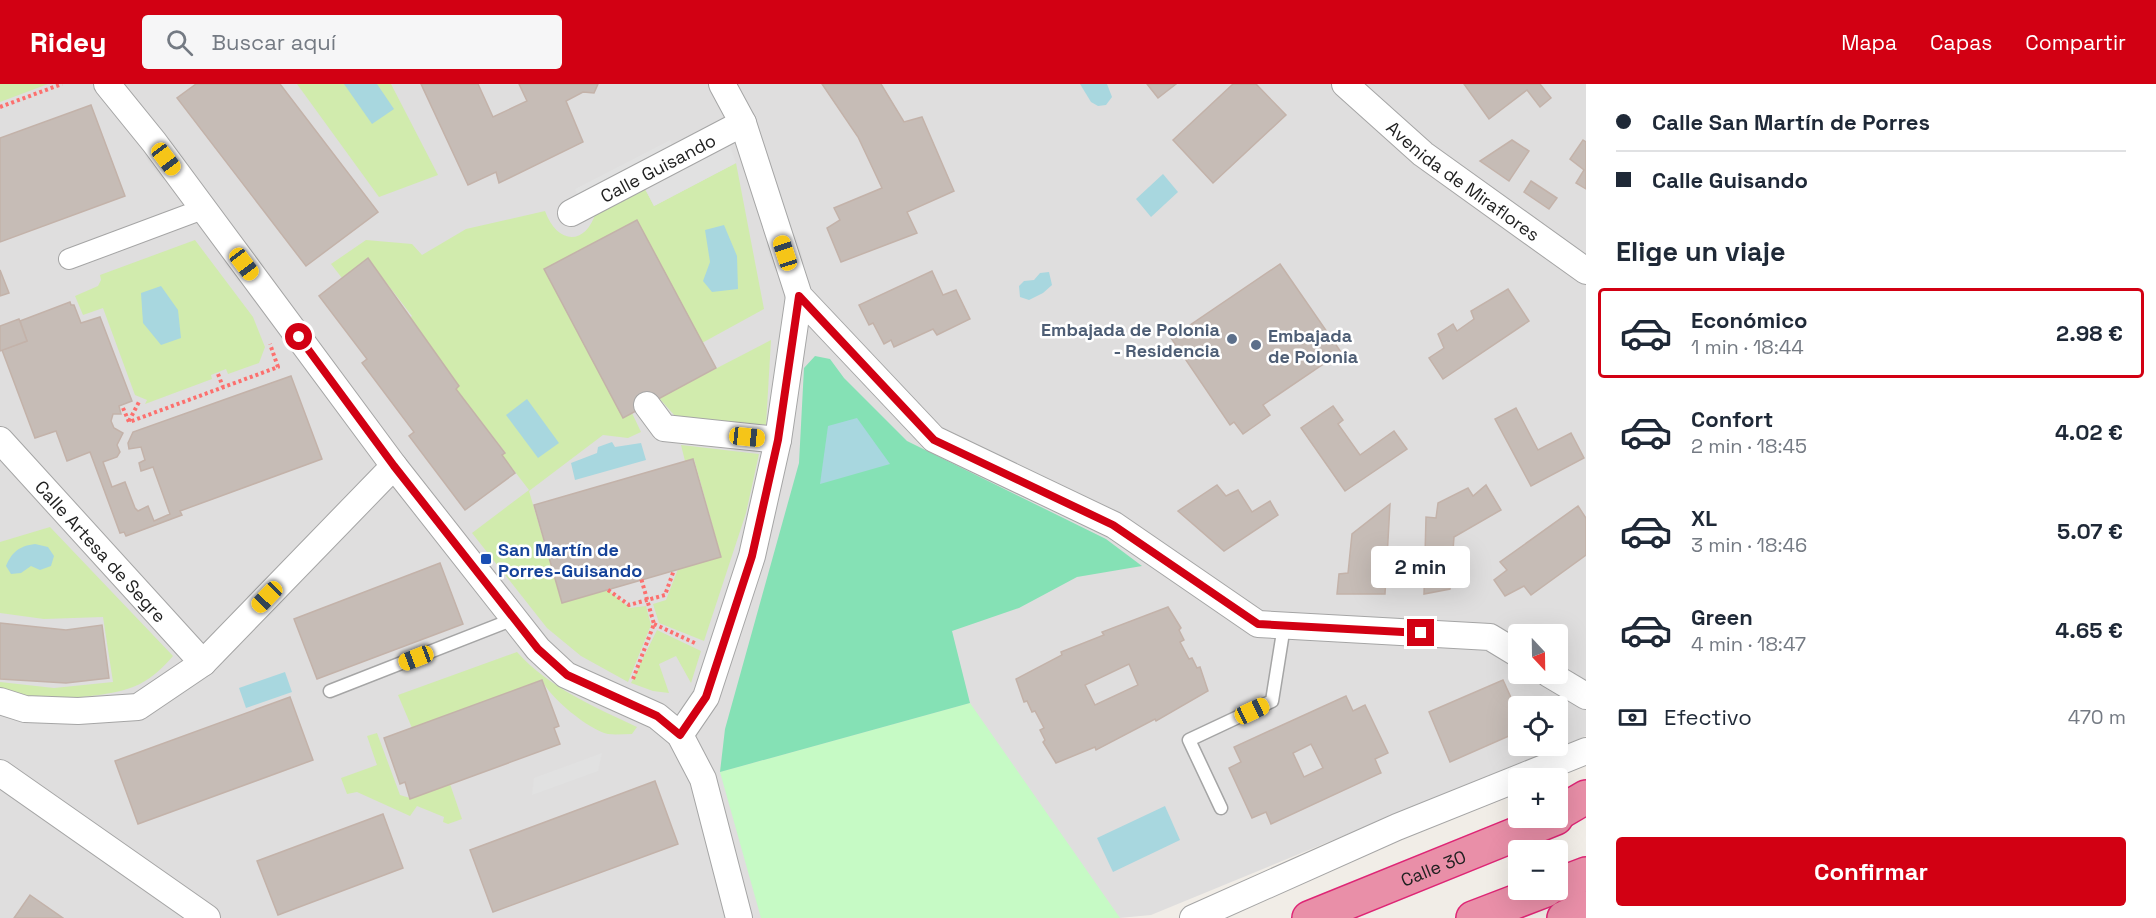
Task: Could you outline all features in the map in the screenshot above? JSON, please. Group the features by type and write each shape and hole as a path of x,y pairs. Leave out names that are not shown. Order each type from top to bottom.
{"highway":[{"path":"1568,808 1586,797"},
{"name":"Calle 30","path":"1568,813 1586,808"},
{"name":"Calle 30","path":"1309,918 1527,828"},
{"path":"1568,881 1586,874"},
{"path":"1473,918 1520,900"},
{"path":"1564,918 1586,908"}],"street":[{"path":"107,84 203,208 394,466 538,649 567,675 657,716 680,735 703,779 740,918"},
{"path":"722,84 743,123 799,296 934,440 1113,525 1258,624 1490,637 1508,648"},
{"name":"Avenida de Miraflores","path":"1345,84 1423,154 1586,271"},
{"name":"Calle Guisando","path":"571,213 743,123"},
{"path":"69,259 203,208"},
{"path":"680,735 706,697 752,556 778,440 799,296"},
{"path":"647,405 664,428 778,440"},
{"name":"Calle Artesa de Segre","path":"0,440 203,663"},
{"path":"0,701 25,709 78,711 138,707 203,663 394,466"},
{"path":"1566,684 1586,696"},
{"path":"1193,918 1397,827 1586,751"},
{"path":"0,773 207,918"}],"lane":[{"path":"330,691 514,619"},
{"path":"1221,808 1189,740 1272,701 1284,626"}],"path":[{"path":"0,107 62,84"},
{"path":"129,422 278,367 266,333"},
{"path":"218,374 223,387"},
{"path":"129,422 141,400"},
{"path":"123,408 129,422"},
{"path":"608,590 629,605 648,601 665,595 674,570"},
{"path":"631,683 654,624 641,578"},
{"path":"654,624 703,646"}],"shaded area":[{"path":"0,84 1586,84 1586,736 1568,743 1568,696 1508,696 1508,756 1537,756 1151,915 1119,918 0,918"},
{"path":"670,140 675,149 579,198 575,189"},
{"path":"729,143 736,163 654,206 644,187"},
{"path":"602,753 598,771 532,795 534,778"}],"green space":[{"path":"0,84 48,84 0,102"},
{"path":"297,84 391,84 438,175 379,197"},
{"path":"736,163 764,309 702,343 637,220 544,269 623,417 632,413 641,432 628,438 603,435 529,491 562,603 608,590 630,608 646,606 651,625 628,682 581,656 547,628 472,533 529,490 502,455 505,452 456,389 459,386 409,319 412,316 368,259 342,278 331,264 366,240 412,244 422,255 466,229 545,211 556,230 571,237 578,236 591,223 596,212 644,187 654,206"},
{"path":"195,240 253,317 265,347 259,363 228,374 226,369 211,375 212,379 145,404 147,400 135,395 103,308 83,315 75,296 98,286 101,280 100,275"},
{"path":"771,340 766,425 675,416 659,398"},
{"path":"815,356 830,359 844,378 907,441 1106,539 1142,566 1077,577 1019,608 952,631 970,703 720,772 725,729 799,463 804,368"},
{"path":"681,445 759,454 746,513 704,641 659,623 653,604 666,600 678,569 721,556 694,459 685,461"},
{"path":"50,527 173,656 145,681 120,691 67,698 30,697 0,692 0,682 54,688 113,682 103,617 44,619 0,613 0,542"},
{"path":"657,630 701,651 691,683 676,656 659,664 669,693 653,691 631,683"},
{"path":"517,652 543,676 558,686 637,727 632,734 608,734 600,731 561,704 542,680 412,728 398,695"},
{"path":"970,703 1120,918 761,918 720,772"},
{"path":"377,733 400,795 410,798 450,784 462,819 448,824 443,822 444,817 417,806 410,816 357,792 347,794 341,778 377,765 367,736"}],"water":[{"path":"344,84 377,84 394,109 372,124"},
{"path":"1080,84 1107,84 1112,97 1106,105 1098,106 1091,102"},
{"path":"1163,174 1178,192 1151,217 1136,199"},
{"path":"724,225 737,256 738,289 712,292 703,281 710,262 705,230"},
{"path":"1049,272 1052,285 1043,293 1029,300 1020,297 1019,286 1024,281 1034,280 1040,273"},
{"path":"161,286 178,310 181,338 161,345 143,323 141,293"},
{"path":"527,399 559,443 538,458 506,415"},
{"path":"857,418 890,464 820,484 828,426"},
{"path":"612,442 615,447 641,443 646,460 575,480 571,463 597,453 598,447"},
{"path":"35,544 48,547 54,556 51,566 40,570 31,566 21,573 11,574 6,566 14,553 20,548"},
{"path":"285,672 292,692 246,708 239,688"},
{"path":"1165,806 1180,840 1113,872 1097,838"}],"building":[{"path":"196,84 280,84 378,212 306,266 177,98"},
{"path":"421,84 478,84 493,117 527,101 519,84 598,84 594,93 583,92 566,101 583,142 499,183 496,172 468,185"},
{"path":"822,84 881,84 904,122 922,117 954,191 907,212 917,233 841,262 827,228 840,220 834,208 882,188 858,137"},
{"path":"1147,84 1176,84 1158,98"},
{"path":"1233,84 1256,84 1286,115 1213,183 1173,140"},
{"path":"1464,84 1540,84 1551,98 1540,107 1527,90 1489,119"},
{"path":"91,105 125,196 0,242 0,138"},
{"path":"1512,140 1529,151 1509,181 1480,161"},
{"path":"1583,140 1586,142 1586,189 1576,183 1584,170 1570,159"},
{"path":"1531,181 1557,198 1549,209 1524,192"},
{"path":"637,220 716,368 623,418 544,269"},
{"path":"368,258 459,386 456,389 505,453 502,455 515,473 465,510 409,436 414,432 362,363 367,359 319,296"},
{"name":"Embajada de Polonia","path":"1280,264 1341,352 1263,405 1270,415 1243,434 1234,422 1230,425 1171,338"},
{"path":"0,270 9,293 0,296"},
{"path":"932,271 943,295 956,290 970,319 937,335 933,329 894,347 891,340 884,344 873,323 869,325 859,305"},
{"path":"1508,289 1529,321 1443,379 1429,358 1444,348 1438,334 1453,324 1457,331 1474,319 1471,311"},
{"path":"70,302 74,305 81,323 100,317 132,401 119,406 121,414 113,414 111,421 114,428 123,433 117,445 120,452 117,457 103,462 112,487 125,482 135,508 138,511 148,506 154,521 170,514 153,467 141,471 139,463 145,460 141,447 129,449 128,443 133,432 291,376 322,459 180,511 182,515 126,536 124,532 120,533 90,452 67,461 56,431 35,438 2,350 27,341 20,321"},
{"path":"19,319 27,341 0,351 0,326"},
{"path":"1333,406 1343,420 1338,424 1360,455 1394,431 1407,449 1345,491 1301,428"},
{"path":"1516,408 1538,450 1571,433 1584,458 1531,486 1495,419"},
{"path":"693,459 721,557 562,603 534,505"},
{"path":"1217,485 1226,496 1238,490 1252,512 1270,501 1278,515 1224,551 1178,511"},
{"path":"1486,485 1501,510 1454,537 1450,589 1424,594 1426,517 1436,518 1438,503 1468,488 1473,496"},
{"path":"1390,504 1385,594 1337,594 1339,574 1348,573 1352,534"},
{"path":"1578,506 1586,518 1586,555 1531,595 1524,586 1505,596 1494,580 1507,570 1500,562"},
{"path":"440,563 463,624 317,679 294,619"},
{"path":"1168,607 1181,628 1179,630 1184,640 1180,642 1189,659 1192,658 1197,668 1200,667 1208,691 1156,721 1155,719 1096,750 1095,747 1056,763 1043,742 1045,740 1040,730 1044,728 1035,711 1032,712 1027,701 1024,702 1016,679 1062,655 1061,652 1104,635 1102,632","holes":["1129,664 1138,685 1095,705 1085,685"]},
{"path":"0,623 66,630 102,625 109,678 66,683 0,679"},
{"path":"542,680 559,726 554,728 560,744 410,799 405,782 400,784 384,738"},
{"path":"1503,680 1510,696 1508,696 1508,736 1450,762 1429,712"},
{"path":"1346,696 1353,711 1365,705 1388,753 1375,759 1381,773 1271,824 1266,812 1252,818 1229,768 1241,762 1234,747","holes":["1311,744 1323,768 1304,777 1293,753"]},
{"path":"290,697 313,760 138,824 115,761"},
{"path":"655,781 678,844 493,912 470,850"},
{"path":"383,814 403,868 278,915 257,861"},
{"path":"30,895 63,918 14,918"}],"place":[{"name":"Embajada de Polonia - Residencia","path":"1232,339"},
{"name":"Embajada de Polonia","path":"1256,345"},
{"name":"San Martín de Porres-Guisando","path":"486,559"}],"route":[{"path":"299,337 394,466 538,649 567,675 657,716 680,735 706,697 752,556 778,440 799,296 934,440 1113,525 1258,624 1421,633"}]}
